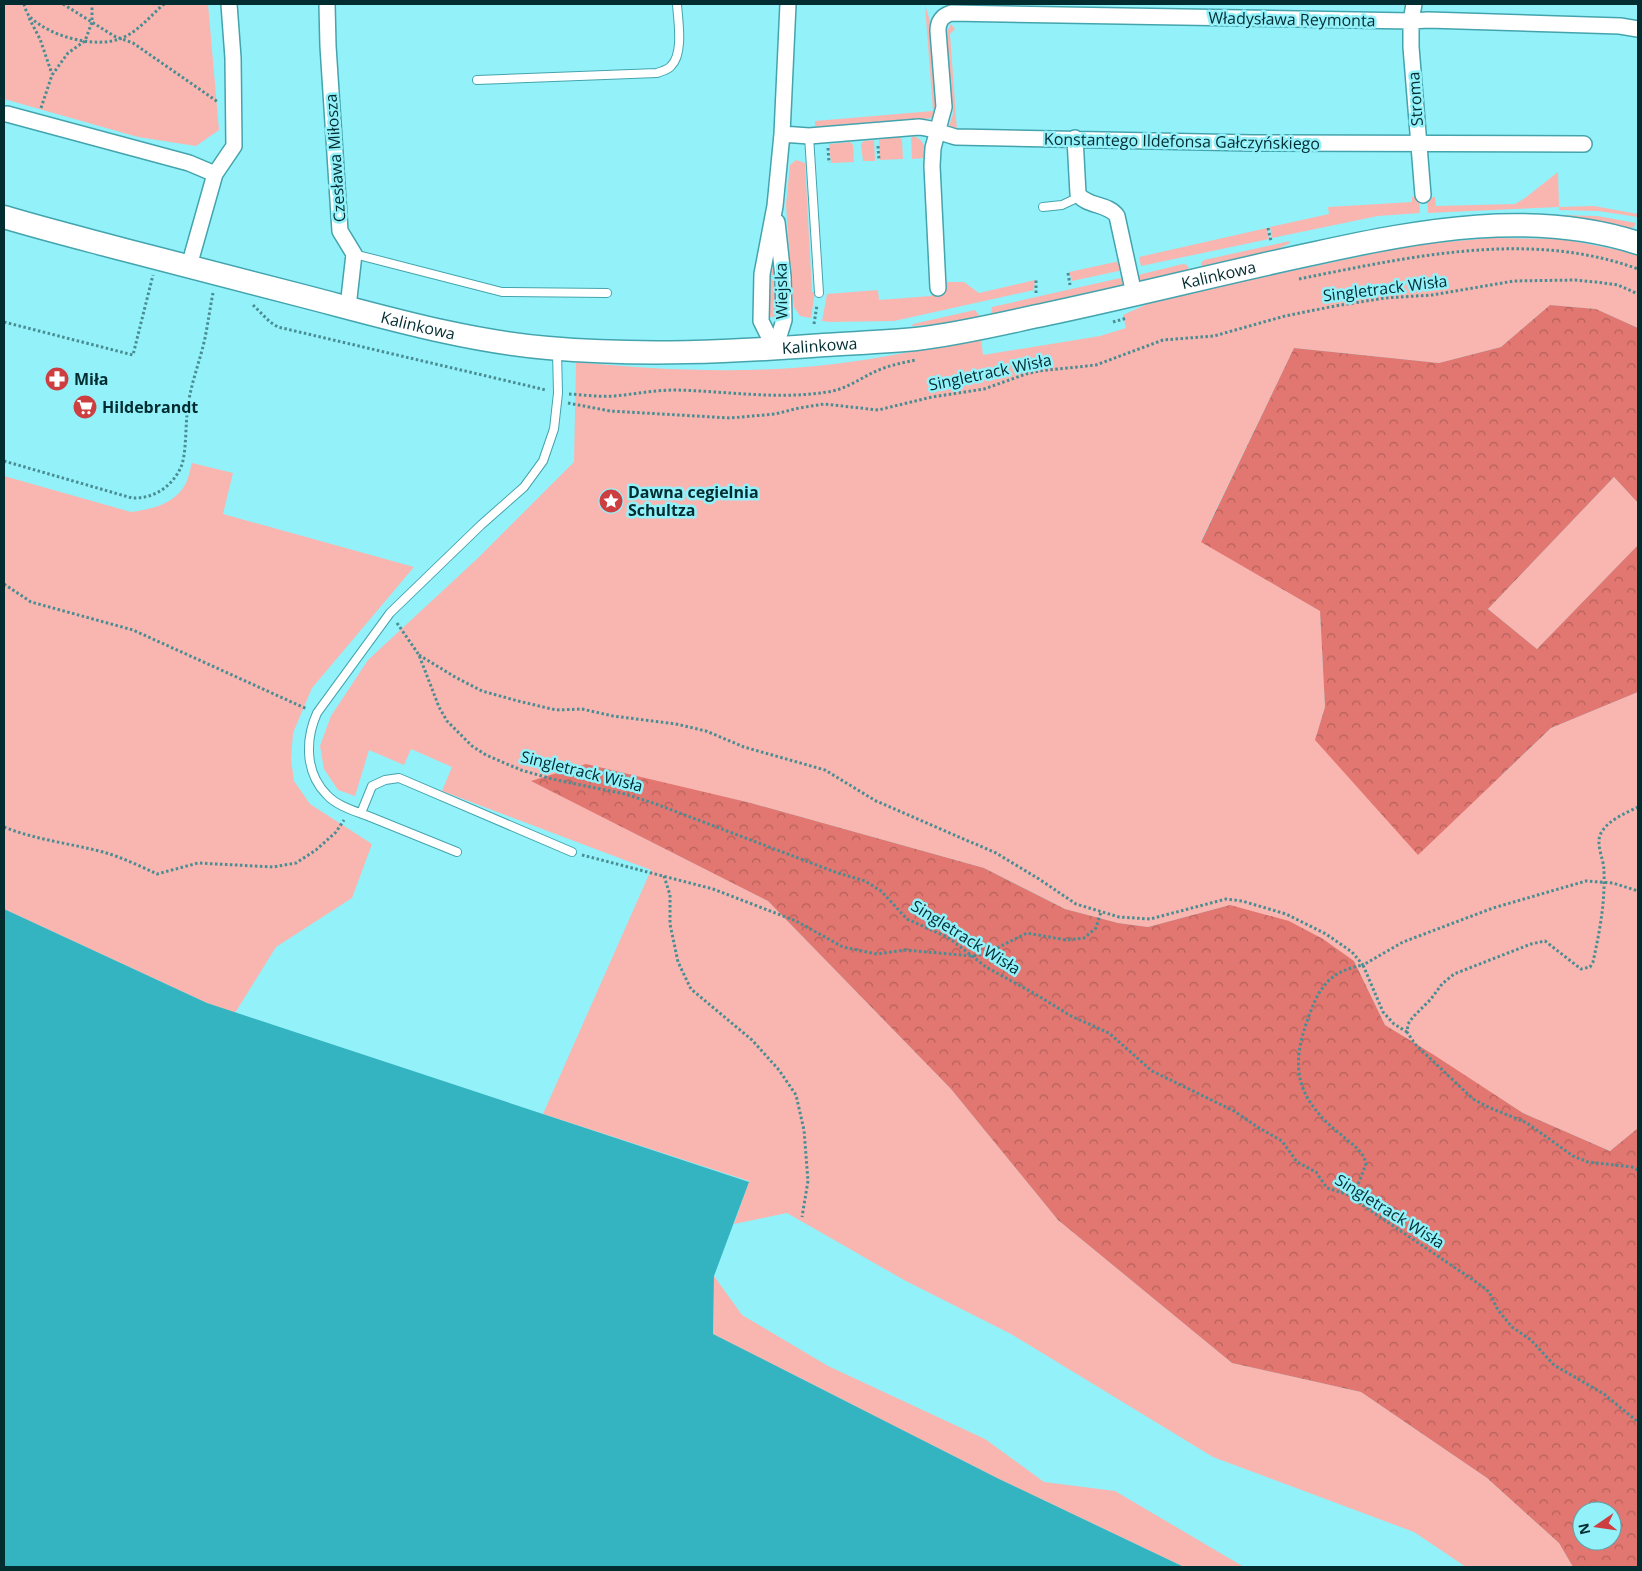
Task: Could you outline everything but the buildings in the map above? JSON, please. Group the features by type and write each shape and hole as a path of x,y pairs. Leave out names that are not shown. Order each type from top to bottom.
{"street":[{"path":"189,266 215,174 234,146 233,58 229,4"},
{"name":"Czesława Miłosza","path":"327,4 340,231 354,254"},
{"name":"Wiejska","path":"775,349 761,321 762,274 775,206 782,134 788,4"},
{"name":"Stroma","path":"1414,4 1411,21 1414,93 1422,195"},
{"name":"Władysława Reymonta","path":"938,131 944,107 938,25 942,18 951,13 1428,20 1583,24 1620,26 1638,30"},
{"path":"7,114 189,163 215,174"},
{"name":"Konstantego Ildefonsa Gałczyńskiego","path":"782,134 809,136 931,128 956,137 1418,144 1584,144"},
{"path":"938,131 933,148 932,166 938,288"},
{"path":"1074,138 1079,197 1112,210 1118,216 1134,294"},
{"name":"Wiejska","path":"775,206 783,277 784,320 775,349"},
{"name":"Kalinkowa","path":"4,217 438,331 496,342 557,349 609,351 682,352 775,349 918,339 975,330 1342,247 1428,231 1470,226 1515,224 1579,229 1618,236 1638,243"},
{"path":"348,307 354,254"}],"lane":[{"path":"477,80 657,73 666,70 672,66 679,47 677,4"},
{"path":"809,136 819,294"},
{"path":"1043,207 1062,205 1079,197"},
{"path":"354,254 502,292 607,293"},
{"path":"457,852 361,813 328,797 319,786 311,767 308,753 310,728 317,713 390,613 481,525 524,487 543,461 554,429 557,402 557,349"},
{"path":"361,813 372,786 385,780 400,778 572,852"}],"path":[{"path":"24,4 40,39 52,75"},
{"path":"63,4 114,36 133,44 217,102 233,106"},
{"path":"36,122 52,75 68,54 85,41 92,22 92,4"},
{"path":"29,16 59,35 85,41 105,42 121,38 138,29 164,4"},
{"path":"1268,228 1271,242"},
{"path":"1298,279 1382,262 1467,250 1496,249 1552,250 1600,258 1638,269"},
{"path":"4,322 133,355 154,271"},
{"path":"1068,272 1070,285"},
{"path":"1036,280 1036,293"},
{"name":"Singletrack Wisła","path":"557,402 610,411 730,418 775,414 824,404 878,410 932,397 984,389 1039,371 1096,365 1163,340 1214,336 1285,316 1385,298 1432,296 1514,281 1596,282 1618,285 1638,294"},
{"path":"4,461 132,498 151,496 165,488 174,478 183,458 188,404 205,337 214,287"},
{"path":"814,324 819,294"},
{"path":"4,584 31,602 133,630 317,713"},
{"name":"Singletrack Wisła","path":"390,613 419,655 439,707 447,721 472,746 486,755 521,770 552,779 625,794 656,804 835,872 865,881 881,890 907,919 949,938 986,967 1071,1016 1109,1033 1152,1071 1234,1111 1282,1141 1297,1162 1316,1172 1327,1188 1346,1194 1482,1286 1489,1292 1498,1310 1512,1327 1531,1340 1554,1365 1604,1394 1638,1422"},
{"path":"419,655 455,677 482,690 509,698 556,710 582,709 613,716 706,730 744,747 825,770 876,801 996,853 1076,904 1120,918 1150,919 1226,899 1242,901 1286,914 1326,934 1352,952 1363,965 1383,1012 1394,1024 1407,1032 1415,1044 1473,1099 1527,1122 1568,1152 1588,1162 1632,1167 1638,1170"},
{"path":"1407,1032 1408,1024 1442,984 1454,974 1531,944 1545,941 1580,969 1590,967 1593,962 1603,913 1604,864 1599,838 1602,831 1614,820 1638,807"},
{"path":"4,827 26,836 104,853 137,864 157,874 198,863 273,867 296,863 316,850 336,832 352,809"},
{"path":"572,852 713,890 796,921 843,947 877,954 906,950 972,956 985,954 1027,933 1066,940 1084,938 1096,928 1101,912"},
{"path":"664,876 670,895 670,924 678,962 691,989 752,1040 778,1070 796,1095 804,1130 808,1181 802,1217"},
{"path":"1341,1192 1357,1187 1365,1168 1366,1159 1363,1153 1320,1116 1308,1098 1297,1065 1303,1030 1313,1003 1336,973 1363,965 1403,942 1493,908 1586,881 1613,883 1638,891"}],"shaded area":[{"path":"4,4 208,4 219,130 196,146 138,137 4,99"},
{"path":"925,5 930,21 937,112 934,118 815,128 815,121 933,111"},
{"path":"951,24 955,29 950,34 957,131 948,129 953,114 946,34"},
{"path":"913,136 920,139 924,144 925,158 912,159 911,139"},
{"path":"899,137 902,140 903,159 880,160 879,139"},
{"path":"874,140 875,161 863,161 861,144 864,141"},
{"path":"850,142 853,145 854,162 831,163 829,144"},
{"path":"796,160 805,163 812,292 815,292 811,318 800,316 794,307 792,294 786,205 790,165"},
{"path":"1558,172 1559,207 1428,213 1427,198 1435,197 1436,206 1515,204"},
{"path":"1419,196 1420,213 1378,216 1272,238 1270,227 1329,214 1328,207 1412,202 1412,197"},
{"path":"1594,206 1638,214 1638,217 1598,211 1559,210 1559,207"},
{"path":"1560,215 1597,216 1636,223 1634,227 1628,229 1560,218"},
{"path":"1267,228 1269,239 1141,266 1139,257"},
{"path":"1490,238 1563,239 1638,255 1638,328 1596,309 1550,305 1501,347 1439,363 1294,348 1201,541 1320,611 1325,707 1315,740 1502,775 1551,728 1638,692 1638,1128 1610,1151 1523,1113 1385,1025 1354,961 1230,905 1148,927 1118,923 1065,909 984,868 751,803 678,787 532,781 768,901 951,1089 1058,1220 1232,1363 1361,1392 1487,1478 1559,1543 1573,1567 1466,1567 1414,1532 1213,1457 1011,1334 904,1280 787,1213 734,1224 749,1181 543,1114 651,870 442,791 452,767 411,749 404,765 369,750 355,796 338,790 324,769 320,746 331,716 368,660 478,558 574,462 576,362 684,369 793,368 864,360 981,338 983,355 1100,336 1126,328 1123,315 1156,300 1413,245"},
{"path":"1290,241 1290,243 1269,253 1202,268 1201,263 1204,260"},
{"path":"1120,261 1123,270 1072,281 1069,272"},
{"path":"1183,264 1187,265 1190,271 1136,284 1134,276"},
{"path":"773,268 775,272 778,317 766,317 770,272"},
{"path":"1125,277 1125,285 991,316 992,307"},
{"path":"1035,280 1034,290 894,321 822,321 827,294 878,290 879,300 931,296 946,285 947,282 964,282 979,293"},
{"path":"975,310 981,318 951,324 912,326 913,324"},
{"path":"192,463 233,473 223,514 414,567 312,688 293,733 291,759 294,781 310,804 372,844 352,898 276,947 235,1013 207,1003 4,909 4,476 131,512 155,507 170,501 186,483"},
{"path":"1614,477 1638,503 1638,545 1537,649 1488,609"},
{"path":"714,1276 742,1315 828,1366 985,1439 1044,1482 1115,1491 1244,1567 1184,1567 999,1479 713,1334"}],"green space":[{"path":"1550,305 1596,309 1638,328 1638,503 1614,477 1488,609 1537,649 1638,545 1638,692 1551,728 1418,855 1315,740 1325,707 1320,611 1201,542 1294,348 1439,363 1501,347"},
{"path":"586,764 751,803 984,868 1065,909 1118,923 1148,927 1230,905 1289,921 1323,939 1354,961 1385,1025 1523,1113 1610,1151 1638,1128 1638,1567 1573,1567 1559,1543 1487,1478 1361,1392 1232,1363 1058,1220 951,1089 768,901 531,781"}],"water":[{"path":"4,909 207,1003 749,1182 714,1276 713,1334 999,1479 1184,1567 4,1567"}],"place":[{"name":"Miła","path":"57,379"},
{"name":"Hildebrandt","path":"85,407"},
{"name":"Dawna cegielnia Schultza","path":"611,501"}]}
